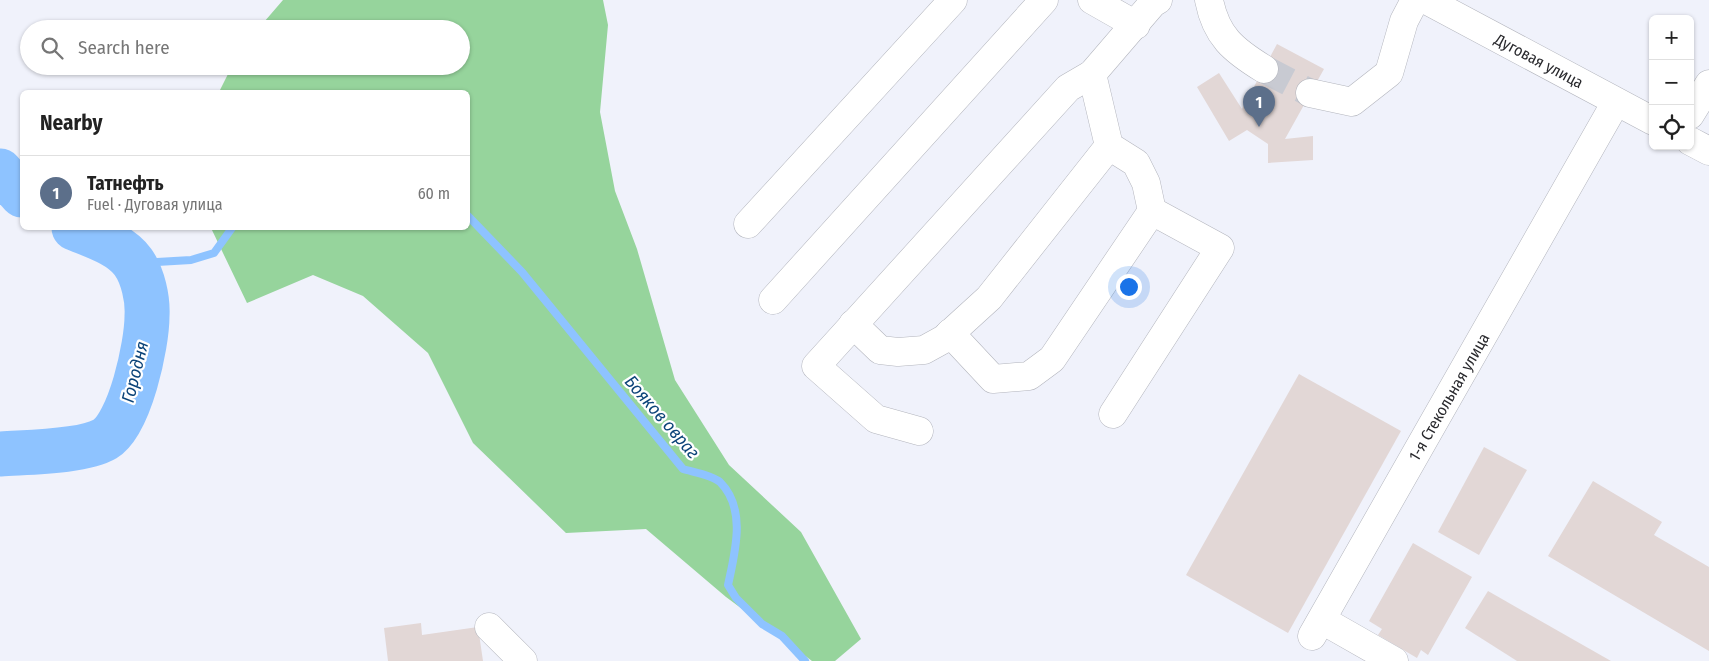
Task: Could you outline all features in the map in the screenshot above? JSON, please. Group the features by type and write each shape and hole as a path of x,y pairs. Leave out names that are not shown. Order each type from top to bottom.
{"street":[{"path":"748,224 953,0"},
{"path":"773,300 1044,0"},
{"path":"1092,0 1136,25"},
{"path":"919,431 876,419 816,366 1068,88 1092,74 1153,3 1158,0"},
{"path":"1209,0 1213,20 1237,53 1264,69"},
{"path":"1310,93 1352,102 1389,73 1404,20 1415,0"},
{"name":"Дуговая улица","path":"1426,0 1649,119"},
{"path":"950,333 993,379 1029,376 1052,359 1152,211 1146,183 1136,163 1109,146 1092,74"},
{"path":"1694,108 1709,84"},
{"name":"1-я Стекольная улица","path":"1394,661 1317,628 1616,102"},
{"path":"1694,143 1709,151"},
{"path":"853,324 880,350 898,352 924,350 950,333 989,298 1109,146"},
{"path":"1113,414 1220,248 1152,211"},
{"path":"489,627 523,661"}],"green space":[{"path":"283,0 603,0 608,25 600,112 615,191 637,249 675,380 729,465 801,532 861,639 835,661 812,661 726,597 646,529 566,533 473,443 428,353 363,296 313,275 247,303 212,230 470,230 470,90 220,90 228,75 470,75 470,20 266,20"}],"building":[{"path":"1277,44 1324,69 1285,139 1313,136 1313,160 1268,163 1268,144 1247,130 1229,141 1197,87 1219,73 1242,109"},
{"path":"1299,374 1401,431 1288,633 1186,575"},
{"path":"1484,447 1527,470 1479,555 1438,532"},
{"path":"1593,481 1662,522 1654,535 1709,567 1709,651 1548,556"},
{"path":"1413,543 1472,577 1428,655 1421,650 1417,658 1378,635 1382,629 1369,621"},
{"path":"1488,591 1611,661 1517,661 1465,628"},
{"path":"421,623 422,635 478,627 483,661 388,661 384,628"}],"waterway":[{"name":"Городня","path":"0,171 20,193"},
{"name":"Бояков овраг","path":"470,218 522,272 683,469 720,482 734,505 736,518 736,545 728,585 736,598 762,624 782,636 805,661"},
{"name":"Городня","path":"0,454 69,449 83,447 105,439 114,431 129,401 140,364 146,329 146,295 140,274 133,262 121,250 106,241 79,230"},
{"name":"Бояков овраг","path":"137,271 157,262 191,260 214,253 231,230"}],"tunnel":[{"path":"1264,69 1310,93"}],"place":[{"name":"Татнефть","path":"1259,127"}]}
